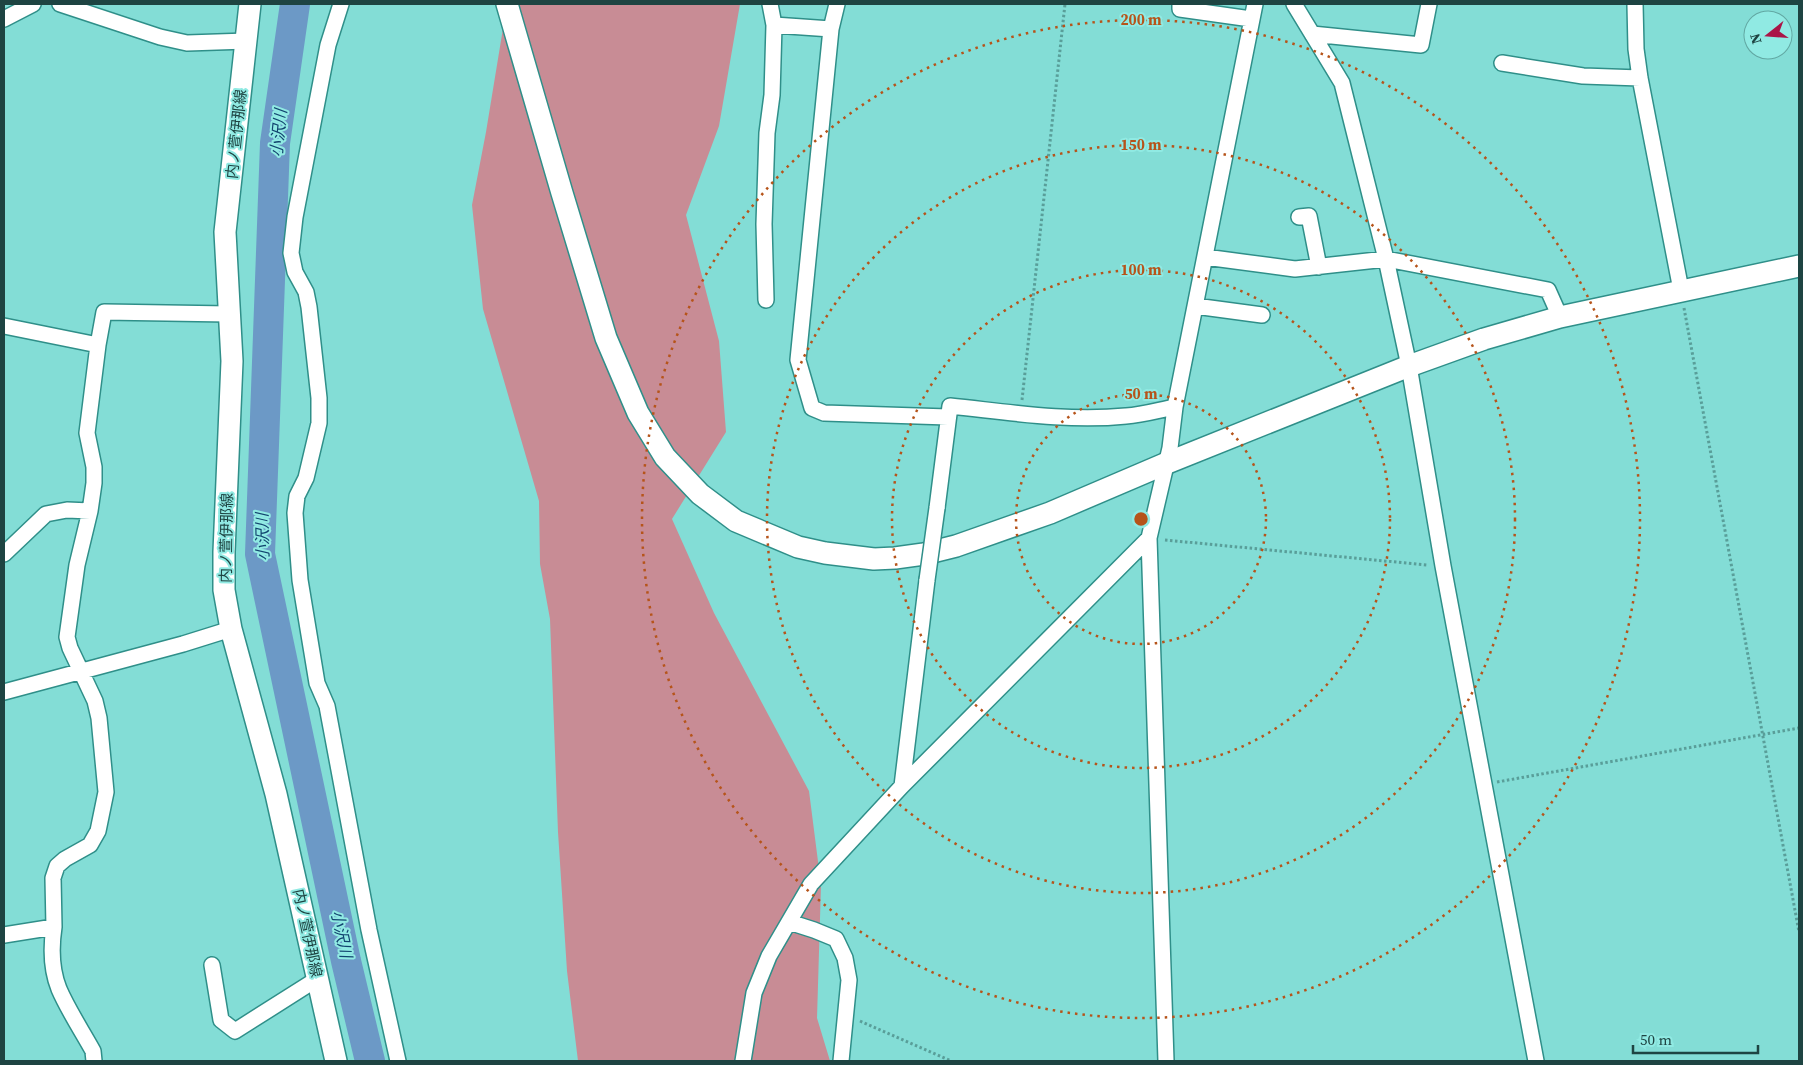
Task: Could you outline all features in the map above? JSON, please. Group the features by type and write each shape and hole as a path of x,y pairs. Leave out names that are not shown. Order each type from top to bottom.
{"street":[{"path":"4,19 33,4"},
{"path":"60,4 160,37 188,43 247,41"},
{"name":"内ノ萱伊那線","path":"250,4 225,232 232,361 224,590 231,628 276,794 336,1061"},
{"path":"341,4 328,45 295,217 292,253 295,272 306,292 309,307 319,398 319,424 306,478 297,496 295,513 300,580 317,683 327,706 369,930 398,1061"},
{"path":"507,4 603,329 638,413 664,457 700,494 736,521 798,547 825,553 867,558 895,558 924,554 964,543 1050,513 1167,463 1409,366 1484,339 1560,317 1799,266"},
{"path":"766,300 764,215 767,133 772,95 774,25 770,4"},
{"path":"838,4 831,29 798,360 812,408 824,413 948,417"},
{"path":"1180,4 1180,9 1251,19"},
{"path":"1166,1061 1149,538 1167,463 1175,407 1255,4"},
{"path":"1294,4 1342,83 1386,259 1409,366 1443,566 1536,1061"},
{"path":"1312,34 1421,45 1429,4"},
{"path":"1635,4 1636,48 1640,78 1680,290"},
{"path":"774,25 831,29"},
{"path":"1502,63 1583,76 1640,78"},
{"path":"1298,217 1309,216 1319,267"},
{"path":"1205,257 1295,269 1386,259 1548,290 1560,317"},
{"path":"1195,306 1262,315"},
{"path":"94,1061 93,1051 58,989 54,972 52,947 54,927 53,878 57,866 65,859 90,845 98,831 106,792 99,718 95,702 70,648 67,637 77,565 90,511 94,483 94,467 87,433 98,345 104,312 229,314"},
{"path":"4,326 98,345"},
{"path":"902,786 950,406 1078,418 1126,416 1175,407"},
{"path":"4,554 46,514 67,510 90,511"},
{"path":"743,1061 754,993 768,956 811,884 902,786 1149,538"},
{"path":"4,692 183,644 231,628"},
{"path":"789,922 836,939 845,958 849,980 841,1061"},
{"path":"4,935 54,927"},
{"path":"212,965 221,1020 235,1031 317,979"}],"path":[{"path":"1021,414 1065,4"},
{"path":"1680,290 1799,932"},
{"path":"1149,538 1443,566"},
{"path":"1485,784 1799,728"},
{"path":"845,1014 951,1061"}],"shaded area":[{"path":"507,4 740,4 719,126 686,215 719,341 726,432 672,519 714,613 809,791 821,885 817,1018 830,1061 578,1061 567,971 558,832 550,619 540,564 539,501 483,309 472,205"}],"waterway":[{"name":"小沢川","path":"295,4 275,143 260,554 346,961 370,1061"}]}
